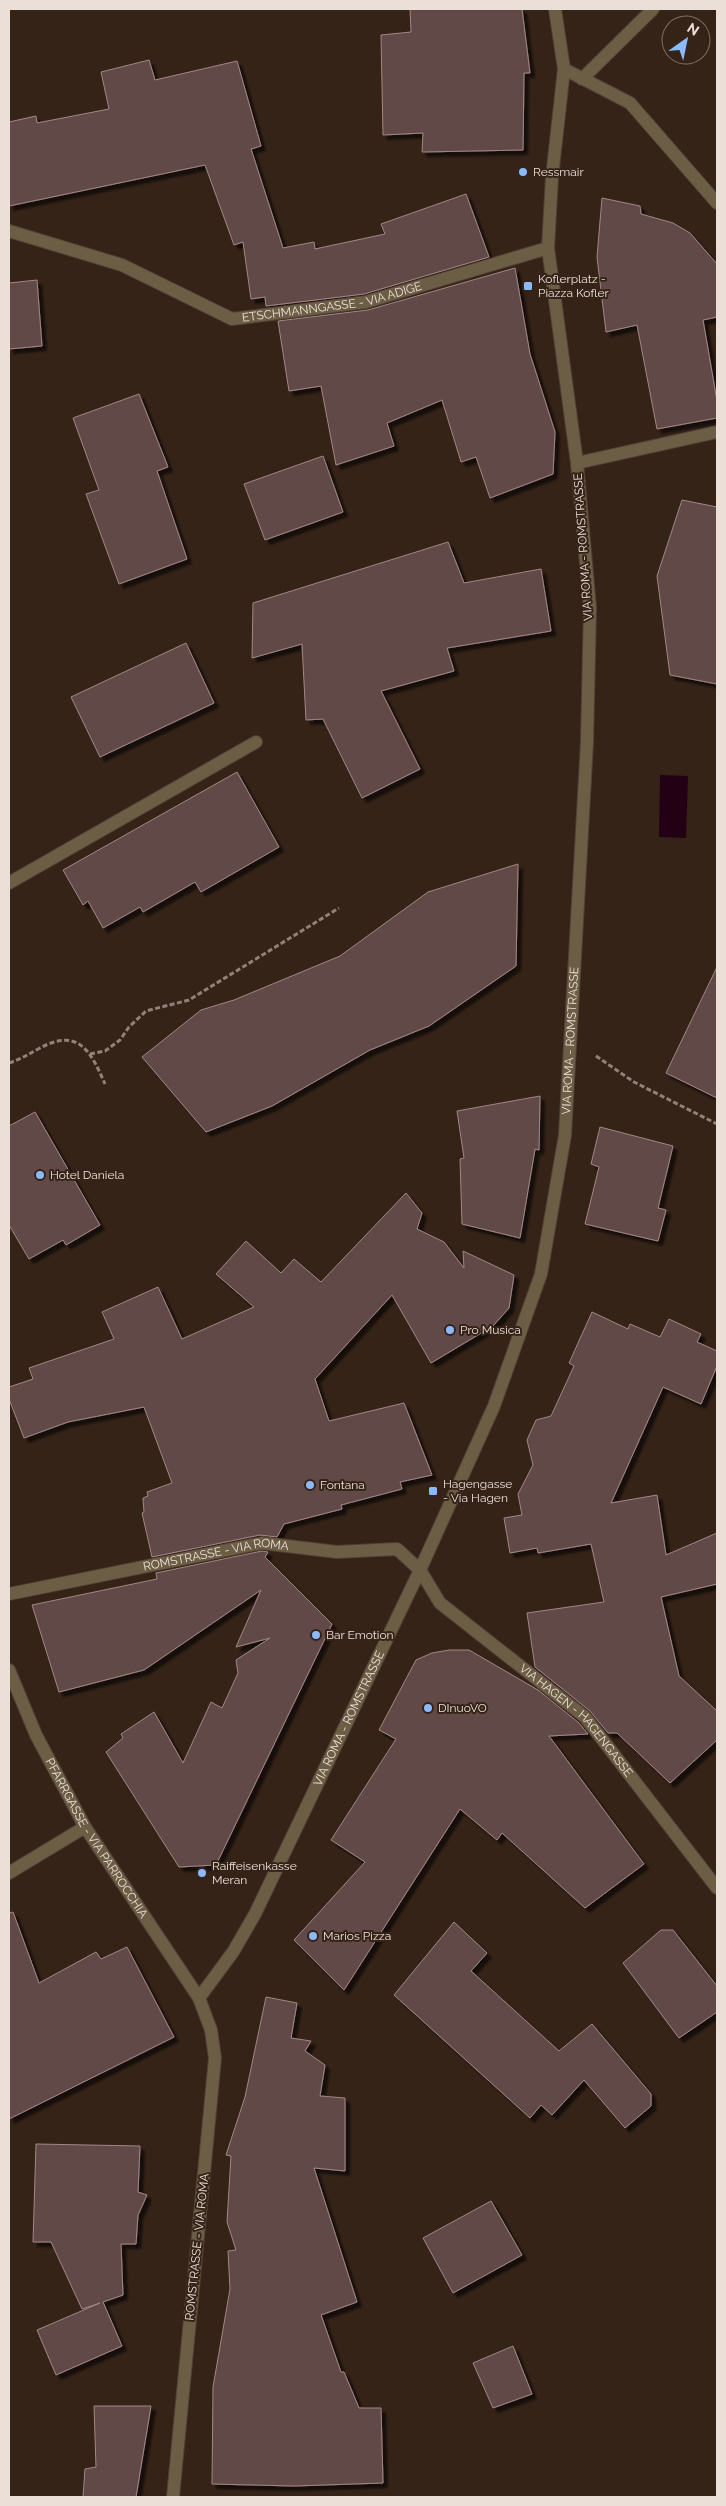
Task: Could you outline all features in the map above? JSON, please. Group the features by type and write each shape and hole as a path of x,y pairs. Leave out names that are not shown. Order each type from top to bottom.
{"street":[{"name":"VIA ROMA - ROMSTRASSE","path":"199,1998 233,1952 255,1914 420,1570 494,1406 542,1274 565,1135 587,742 589,618 576,463 548,248 552,177 564,69 555,9"},
{"path":"582,79 653,9"},
{"path":"564,69 630,103 717,203"},
{"name":"ETSCHMANNGASSE - VIA ADIGE","path":"9,231 122,265 232,319 366,302 548,248"},
{"path":"576,463 717,432"},
{"path":"9,883 256,742"},
{"name":"ROMSTRASSE - VIA ROMA","path":"9,1594 262,1543 337,1552 397,1550 420,1570"},
{"name":"VIA HAGEN - HAGENGASSE","path":"420,1570 440,1603 585,1717 717,1888"},
{"name":"PFARRGASSE - VIA PARROCCHIA","path":"9,1670 36,1735 85,1828 199,1998"},
{"path":"9,1873 85,1828"},
{"name":"ROMSTRASSE - VIA ROMA","path":"173,2497 215,2058 211,2030 199,1998"}],"path":[{"path":"90,1054 105,1051 120,1040 130,1026 146,1011 189,1000 338,908"},
{"path":"9,1063 22,1059 53,1042 72,1040 83,1046 90,1054 105,1084"},
{"path":"610,1066 634,1082 717,1124"}],"shaded area":[{"path":"660,775 688,776 686,838 659,837"}],"building":[{"path":"410,9 522,9 530,73 524,73 523,150 422,152 423,133 383,135 381,35 411,32"},
{"path":"149,60 155,80 237,61 261,146 251,149 283,248 314,242 315,249 385,234 381,224 466,194 489,257 364,294 266,306 265,297 251,299 243,242 234,245 205,165 9,206 9,122 36,116 37,123 109,109 101,72"},
{"path":"602,198 640,206 641,214 673,223 690,233 717,264 717,317 703,320 717,401 717,418 657,429 637,325 606,332 597,257"},
{"path":"515,268 530,354 555,432 553,474 490,498 476,457 461,462 442,400 387,423 394,446 336,465 321,386 289,391 278,321 368,310"},
{"path":"37,280 42,346 9,349 9,283"},
{"path":"139,394 168,467 157,471 187,559 119,584 86,494 99,490 73,418"},
{"path":"323,456 343,512 265,540 244,484"},
{"path":"682,500 717,507 717,684 670,675 657,576"},
{"path":"448,542 464,583 541,569 551,631 447,648 454,671 381,691 420,769 362,798 323,719 306,720 302,644 252,658 253,603"},
{"path":"186,643 214,703 100,757 71,697"},
{"path":"237,772 279,847 201,892 195,882 143,912 140,907 103,928 88,901 83,905 63,870"},
{"path":"518,864 516,966 429,1026 370,1050 272,1106 206,1132 142,1057 201,1010 234,1000 340,956 428,892"},
{"path":"717,967 717,1098 666,1073"},
{"path":"540,1096 539,1150 535,1149 520,1238 462,1224 460,1159 464,1158 457,1111"},
{"name":"Hotel Daniela","path":"35,1112 100,1225 66,1245 63,1240 29,1259 9,1225 9,1126"},
{"path":"600,1127 673,1146 658,1208 666,1210 658,1241 585,1224 599,1167 591,1164"},
{"path":"406,1193 422,1213 417,1229 444,1242 464,1268 463,1251 514,1275 509,1308 493,1326 431,1363 392,1295 315,1379 329,1421 404,1403 432,1475 400,1482 402,1489 341,1505 342,1509 284,1524 277,1537 260,1535 152,1557 142,1513 144,1512 143,1498 148,1496 147,1492 172,1483 144,1407 68,1422 24,1438 9,1399 9,1387 33,1379 29,1368 114,1339 102,1312 158,1287 182,1339 254,1307 216,1274 246,1241 281,1273 294,1259 321,1282"},
{"path":"592,1312 628,1329 630,1324 660,1337 669,1319 701,1334 697,1342 717,1351 717,1366 701,1404 663,1387 611,1503 657,1495 666,1555 717,1533 717,1584 661,1597 679,1676 717,1711 717,1740 670,1783 617,1733 608,1733 590,1711 535,1667 527,1613 604,1602 591,1544 538,1553 537,1548 510,1553 504,1518 522,1515 518,1494 533,1465 527,1440 536,1420 551,1416 574,1366 569,1363"},
{"path":"262,1551 268,1552 265,1557 332,1624 216,1865 179,1867 106,1752 123,1738 121,1734 154,1712 183,1763 211,1702 222,1708 238,1673 236,1660 270,1638 236,1647 261,1590 144,1670 59,1692 32,1605 157,1579 156,1573"},
{"path":"449,1650 469,1650 538,1690 579,1723 588,1734 549,1736 644,1864 585,1908 502,1833 497,1840 460,1809 344,1990 294,1940 365,1862 331,1840 396,1739 379,1730 416,1660 432,1653"},
{"path":"13,1912 39,1983 96,1952 101,1959 127,1947 174,2037 9,2119 9,1913"},
{"path":"454,1922 487,1953 471,1971 559,2051 592,2024 651,2094 651,2106 625,2128 584,2080 552,2115 541,2105 530,2118 394,1995"},
{"path":"661,1930 673,1930 717,1986 717,2012 679,2038 623,1963"},
{"path":"266,1997 297,2003 291,2038 311,2041 305,2051 325,2065 320,2096 345,2098 345,2171 314,2168 357,2302 321,2315 341,2372 344,2372 359,2408 381,2408 383,2483 294,2486 212,2484 213,2387 230,2289 228,2251 236,2250 227,2222 231,2156 226,2155 245,2097"},
{"path":"36,2144 140,2146 138,2192 147,2195 138,2215 136,2244 121,2244 123,2295 103,2302 122,2346 56,2375 37,2330 100,2303 82,2309 51,2242 33,2242"},
{"path":"491,2201 522,2255 453,2293 423,2238"},
{"path":"513,2346 532,2394 493,2408 473,2363"},
{"path":"94,2406 151,2406 136,2497 83,2497 85,2469 96,2467"}],"place":[{"name":"Ressmair","path":"523,172"},
{"name":"Koflerplatz - Piazza Kofler","path":"528,286"},
{"name":"Hotel Daniela","path":"40,1175"},
{"name":"Pro Musica","path":"450,1330"},
{"name":"Fontana","path":"310,1485"},
{"name":"Hagengasse - Via Hagen","path":"433,1491"},
{"name":"Bar Emotion","path":"316,1635"},
{"name":"DInuoVO","path":"428,1708"},
{"name":"Raiffeisenkasse Meran","path":"202,1873"},
{"name":"Marios Pizza","path":"313,1936"}]}
